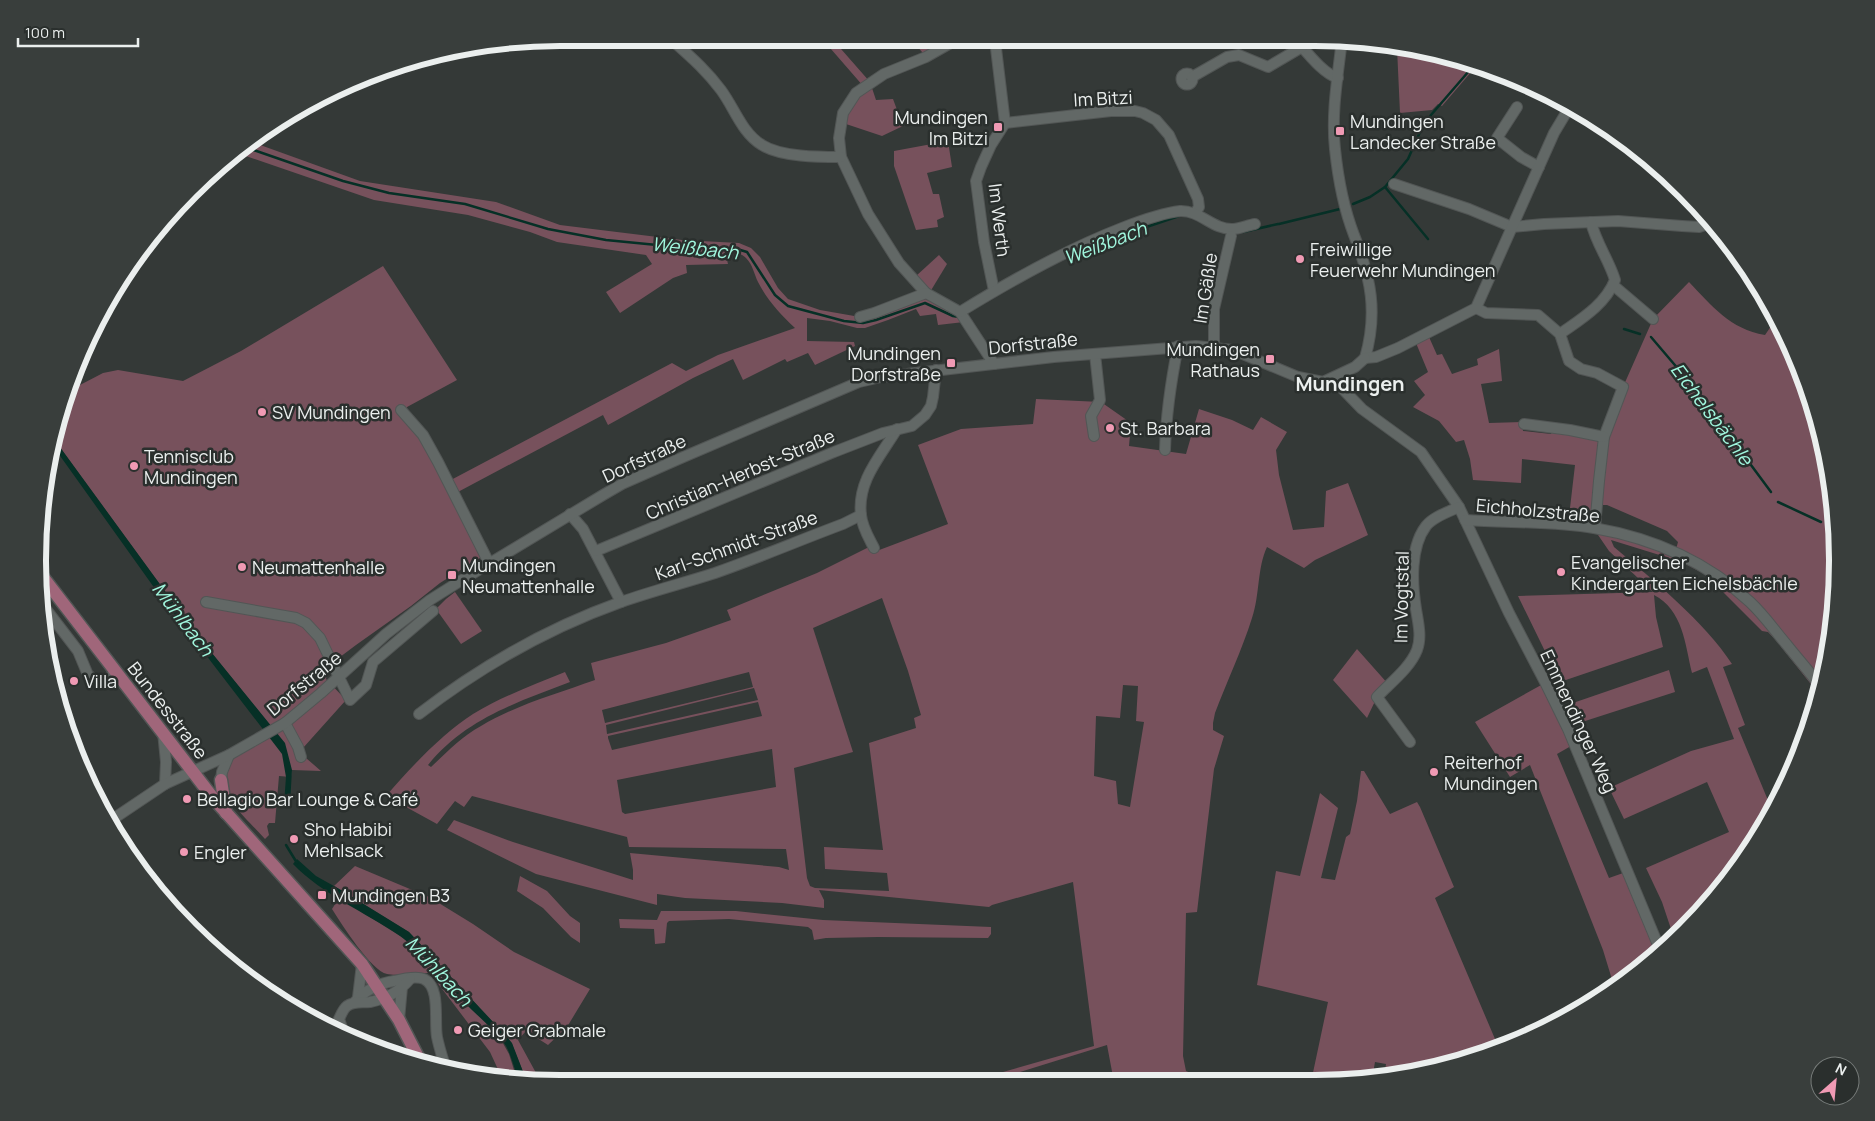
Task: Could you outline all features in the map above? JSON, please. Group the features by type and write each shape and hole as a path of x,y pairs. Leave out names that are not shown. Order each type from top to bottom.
{"main road":[{"name":"Bundesstraße","path":"47,582 226,814 362,964 399,1020 416,1054"},
{"path":"221,780 226,814"}],"street":[{"path":"679,46 704,68 723,93 744,129 761,145 775,151 841,157"},
{"path":"945,46 926,57 884,74 856,92 840,120 841,157 868,214 899,264 926,293 952,306 963,317 994,364"},
{"path":"996,46 1005,123"},
{"path":"1192,77 1227,58 1240,55 1268,66 1302,47 1329,74 1338,78"},
{"path":"1332,379 1355,367 1365,358 1371,332 1372,298 1368,273 1345,202 1334,148 1335,105 1341,47"},
{"path":"1517,108 1497,138 1521,157 1539,167"},
{"name":"Im Bitzi","path":"1005,123 1111,111 1135,111 1151,117 1169,135 1198,199 1199,206 1195,212"},
{"path":"1365,358 1376,357 1398,348 1476,308 1554,133 1567,112"},
{"name":"Im Werth","path":"994,291 984,242 976,181 991,145 1005,123"},
{"path":"1394,184 1469,209 1512,227 1618,221 1699,227 1704,225"},
{"path":"963,317 994,291 1093,239 1133,224 1182,211 1195,212 1211,223 1232,229 1255,224"},
{"path":"1560,334 1592,312 1615,280 1603,249 1594,234 1591,222"},
{"name":"Im Gäßle","path":"1214,346 1214,309 1231,236"},
{"path":"1613,285 1653,320"},
{"path":"860,317 926,293"},
{"path":"1476,308 1486,312 1538,315 1560,334 1568,361 1581,369 1596,373 1623,387 1604,438 1598,481 1595,528"},
{"path":"1165,450 1170,387 1178,346"},
{"name":"Dorfstraße","path":"115,818 165,784 229,755 285,723 386,634 415,611 570,514 622,484 859,382 881,377 936,370 1178,346 1214,346 1247,355 1298,377 1323,382 1332,379"},
{"path":"1094,436 1091,416 1100,400 1095,354"},
{"path":"874,548 864,528 861,515 862,492 868,473 897,429 912,426 925,415 931,406 934,397 936,370"},
{"name":"Eichholzstraße","path":"1332,379 1362,409 1422,452 1459,507"},
{"path":"401,410 423,435 489,563"},
{"path":"1524,424 1570,430 1604,438"},
{"name":"Christian-Herbst-Straße","path":"596,551 834,452 897,429"},
{"name":"Emmendinger Weg","path":"1459,507 1509,613 1568,729 1658,944"},
{"name":"Im Vogtstal","path":"1410,742 1377,697 1408,665 1417,650 1420,637 1415,602 1414,575 1415,558 1420,536 1427,525 1435,519 1459,507"},
{"path":"570,514 584,529 621,602"},
{"name":"Karl-Schmidt-Straße","path":"420,714 470,677 539,637 621,602 716,572 843,524 861,515"},
{"name":"Eichholzstraße","path":"1465,520 1595,528 1647,541 1670,550 1716,574 1750,602 1815,679"},
{"path":"206,602 296,618 306,623 320,638 338,677"},
{"name":"Dorfstraße","path":"338,677 350,700 366,685 373,662 433,611"},
{"path":"49,614 78,651 88,675 95,680 103,682 117,672"},
{"path":"285,723 298,746 300,757"},
{"path":"163,732 165,784"},
{"path":"221,780 229,755"},
{"path":"356,1000 362,964"},
{"path":"341,1025 339,1019 346,1006 377,986 393,981 423,978 433,988 436,1035 444,1061"},
{"path":"356,1000 368,1002 385,997 402,988 410,979"},
{"path":"399,1020 402,988"}],"shaded area":[{"path":"828,46 838,46 870,82 876,100 893,99 903,126 882,136 840,122 864,87"},
{"path":"917,46 935,46 940,52 927,58"},
{"path":"1397,53 1448,64 1472,71 1442,106 1438,104 1432,110 1400,113"},
{"path":"948,141 952,167 927,173 933,194 939,194 944,217 937,220 938,227 916,230 894,166 894,151"},
{"path":"259,145 360,181 496,202 560,225 682,240 739,243 751,248 760,257 778,288 788,299 820,310 860,317 922,297 945,306 964,322 938,325 936,314 920,316 916,309 865,328 807,318 807,341 854,342 855,346 815,365 808,353 787,362 785,359 743,380 733,359 693,378 608,425 603,415 456,493 483,556 440,583 340,657 327,671 326,679 346,700 303,748 306,758 321,771 292,770 291,777 279,776 275,823 269,823 267,826 269,835 265,839 232,802 227,792 225,781 226,770 232,758 245,747 274,730 194,631 59,446 77,385 103,373 118,370 183,381 241,351 383,266 457,380 407,407 406,412 449,481 672,363 686,371 718,355 795,328 770,301 758,282 750,264 739,253 725,251 728,264 686,265 687,273 673,278 620,313 606,292 652,264 646,255 557,242 530,232 468,215 374,200 244,155"},
{"path":"939,255 947,264 930,292 916,276"},
{"path":"1689,282 1722,315 1742,328 1765,335 1772,325 1790,364 1811,427 1824,493 1829,560 1824,628 1813,686 1775,639 1768,632 1762,631 1706,575 1682,562 1611,540 1614,547 1693,617 1721,648 1732,664 1723,667 1745,725 1738,728 1769,802 1742,846 1722,874 1701,900 1671,930 1662,902 1646,868 1729,832 1707,782 1624,819 1609,788 1691,751 1734,739 1707,667 1692,673 1685,640 1677,619 1664,601 1654,595 1656,617 1663,647 1560,682 1518,596 1653,592 1609,551 1596,532 1675,553 1678,542 1667,531 1607,505 1595,505 1594,511 1570,508 1575,465 1522,459 1521,483 1473,480 1470,459 1464,440 1456,442 1439,421 1413,407 1425,395 1414,381 1428,372 1416,343 1429,337 1437,355 1442,354 1452,374 1478,365 1477,359 1499,349 1502,381 1481,384 1489,423 1522,422 1523,431 1551,434 1553,430 1604,440 1623,387 1653,319"},
{"path":"1036,399 1101,402 1131,423 1129,446 1186,454 1199,409 1232,420 1253,430 1261,417 1287,432 1276,450 1279,475 1293,530 1324,527 1326,491 1348,483 1368,535 1315,560 1304,568 1267,547 1264,555 1255,609 1244,642 1215,713 1213,730 1224,736 1214,769 1197,912 1186,913 1183,1056 1186,1071 1195,1075 1113,1075 1107,1045 1011,1075 992,1075 1094,1046 1073,882 989,907 819,890 824,900 824,908 782,903 685,898 657,894 657,905 536,874 447,830 454,820 513,842 633,880 630,853 779,867 789,870 786,849 629,847 627,837 472,796 464,807 455,801 437,824 386,796 416,763 450,731 473,714 495,702 565,672 570,682 511,705 475,724 442,749 428,765 431,767 467,735 494,719 536,700 595,680 591,663 666,643 731,620 727,610 817,573 871,546 874,552 948,524 918,445 961,429 1033,424","holes":["882,598 908,671 921,715 914,718 916,728 869,743 883,850 824,847 825,869 887,873 889,891 815,888 810,886 807,878 794,768 853,752 813,628","749,672 753,687 605,723 602,710","1123,685 1138,686 1136,721 1144,722 1130,807 1118,804 1116,781 1094,776 1096,716 1120,718","754,688 758,700 607,734 606,725","758,702 762,716 612,750 608,736","772,749 776,787 625,814 622,812 617,780"]},
{"path":"455,592 482,631 461,644 436,609"},
{"path":"1523,635 1569,727 1660,942 1612,979 1603,950 1530,765 1510,777 1475,722 1543,684 1520,637","holes":["1571,746 1626,872 1609,878 1557,754"]},
{"path":"1357,649 1389,685 1377,697 1367,718 1333,680"},
{"path":"1669,670 1675,692 1579,723 1570,704"},
{"path":"1361,771 1364,771 1390,814 1417,802 1420,807 1454,887 1435,898 1496,1041 1448,1057 1415,1065 1385,1070 1386,1064 1375,1062 1373,1071 1312,1075 1328,1002 1257,985 1276,871 1300,876 1320,793 1338,808 1321,878 1335,880 1346,837 1350,834"},
{"path":"355,866 429,897 514,952 590,989 567,1027 548,1045 526,1031 518,1040 537,1074 524,1074 512,1044 507,1037 409,932 334,886"},
{"path":"520,876 547,891 570,916 580,923 580,943 571,937 543,908 517,891"},
{"path":"339,898 402,937 427,960 500,1038 509,1054 515,1073 499,1071 490,1052 430,973 391,975 380,971 357,946 332,909"},
{"path":"661,911 736,911 823,920 991,927 991,934 988,938 878,937 814,940 812,930 808,927 729,919 669,921 667,923 665,943 655,944 654,929 620,928 619,919 657,920"}],"water":[{"path":"59,446 194,631 285,743 292,770 290,804 284,804 286,777 282,754 153,586 58,453"},
{"path":"297,859 316,876 409,932 512,1043 524,1074 516,1073 502,1040 464,1002 418,950 387,927 317,885 293,864"}],"waterway":[{"name":"Weißbach","path":"1353,204 1370,197 1385,187 1408,159 1420,132 1431,115 1469,71"},
{"name":"Weißbach","path":"252,149 343,181 389,193 465,204 548,229 606,240 737,249 747,252 775,295 788,306 844,321 863,323 925,303 959,317"},
{"name":"Eichelsbächle","path":"1385,187 1428,239"},
{"name":"Weißbach","path":"1279,224 1340,209"},
{"name":"Weißbach","path":"1099,243 1179,216"},
{"name":"Weißbach","path":"1243,232 1278,224"},
{"name":"Eichelsbächle","path":"1624,329 1640,334"},
{"name":"Eichelsbächle","path":"1651,337 1691,384 1771,492"},
{"name":"Eichelsbächle","path":"1778,502 1821,522"},
{"name":"Mühlbach","path":"286,845 297,863"}],"place":[{"name":"Mundingen Im Bitzi","path":"998,127"},
{"name":"Mundingen Landecker Straße","path":"1340,131"},
{"name":"Freiwillige Feuerwehr Mundingen","path":"1300,259"},
{"name":"Mundingen Rathaus","path":"1270,359"},
{"name":"Mundingen Dorfstraße","path":"951,363"},
{"name":"SV Mundingen","path":"262,412"},
{"name":"St. Barbara","path":"1110,428"},
{"name":"Tennisclub Mundingen","path":"134,466"},
{"name":"Neumattenhalle","path":"242,567"},
{"name":"Evangelischer Kindergarten Eichelsbächle","path":"1561,572"},
{"name":"Mundingen Neumattenhalle","path":"452,575"},
{"name":"Villa","path":"74,681"},
{"name":"Reiterhof Mundingen","path":"1434,772"},
{"name":"Bellagio Bar Lounge & Café","path":"187,799"},
{"name":"Sho Habibi Mehlsack","path":"294,839"},
{"name":"Engler","path":"184,852"},
{"name":"Mundingen B3","path":"322,895"},
{"name":"Geiger Grabmale","path":"458,1030"}],"district":[{"name":"Mundingen","path":"1350,383"}]}
